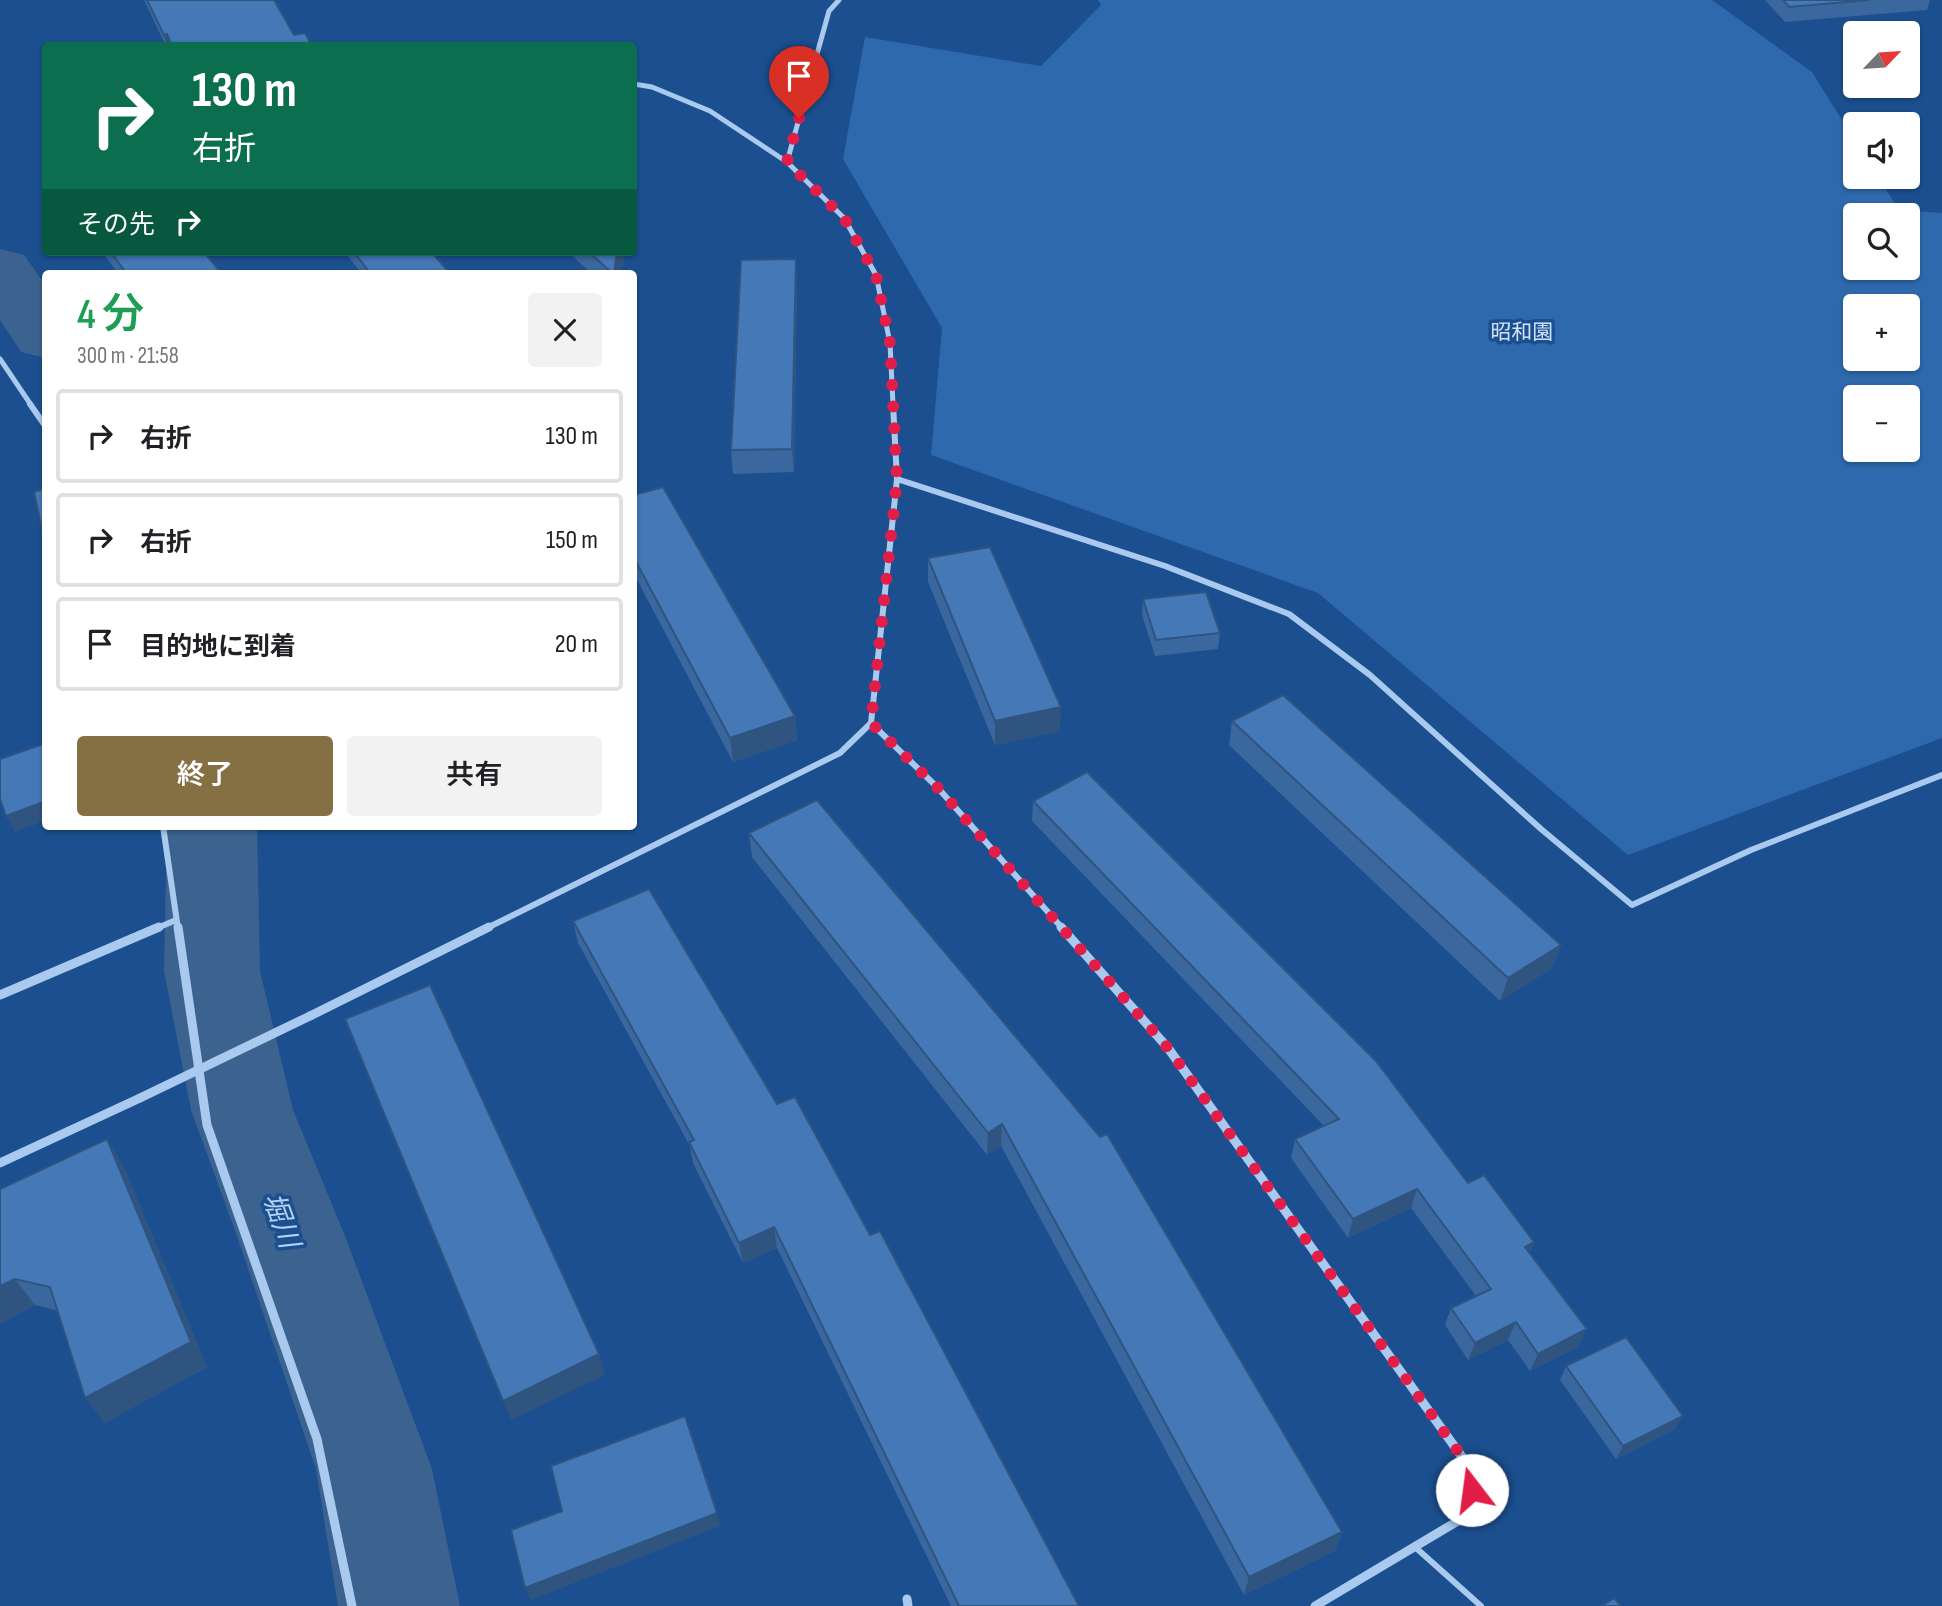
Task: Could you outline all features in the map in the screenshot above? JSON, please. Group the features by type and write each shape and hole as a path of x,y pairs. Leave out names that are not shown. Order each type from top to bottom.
{"street":[{"path":"787,162 825,23 829,11 839,0"},
{"path":"0,1163 310,1016 840,753 871,723 897,480 890,343 876,275 844,218 787,162 710,111 652,87 637,84"},
{"path":"0,359 42,421"},
{"path":"897,480 1165,566 1289,614 1370,675 1541,829 1632,905 1751,850 1942,775"},
{"path":"871,723 938,788 1168,1048 1470,1468 1473,1512 1315,1606"},
{"path":"164,830 207,1125 317,1439 352,1606"},
{"path":"0,995 176,920"}],"lane":[{"path":"1415,1546 1481,1606"}],"green space":[{"name":"昭和園","path":"1098,0 1712,0 1812,72 1843,122 1843,189 1886,189 1895,203 1843,203 1843,280 1920,280 1920,211 1942,213 1942,738 1628,855 1318,593 931,455 942,328 843,159 865,37 1041,66 1101,5"}],"building":[{"path":"147,0 274,0 294,35 305,33 310,42 170,42 167,34 164,35"},
{"path":"1783,0 1869,0 1789,7"},
{"path":"114,256 207,256 219,270 124,270"},
{"path":"357,256 435,256 447,270 368,270"},
{"path":"593,256 616,256 614,270 609,270"},
{"path":"796,259 792,449 731,450 741,260"},
{"path":"663,487 795,716 730,738 637,564 637,494"},
{"path":"42,489 42,529 34,492"},
{"path":"990,547 1061,707 995,721 928,558"},
{"path":"1206,592 1220,633 1156,640 1143,599"},
{"path":"1283,695 1561,945 1508,978 1232,721"},
{"path":"42,744 42,802 6,816 0,799 0,759"},
{"path":"1087,772 1376,1061 1468,1183 1484,1175 1534,1242 1525,1247 1587,1329 1538,1354 1516,1322 1475,1343 1451,1308 1491,1289 1417,1189 1353,1219 1295,1139 1339,1119 1033,801"},
{"path":"817,800 1100,1137 1107,1134 1342,1532 1249,1577 1002,1124 988,1133 749,833"},
{"path":"649,889 777,1104 795,1097 870,1235 880,1231 1079,1606 959,1606 774,1227 739,1243 689,1142 694,1140 573,921"},
{"path":"430,985 599,1354 503,1401 345,1019"},
{"path":"107,1139 191,1342 85,1398 50,1287 15,1279 0,1286 0,1189"},
{"path":"1626,1337 1683,1416 1623,1446 1566,1366"},
{"path":"685,1416 717,1513 525,1588 511,1530 562,1511 551,1466"},
{"path":"1614,1598 1621,1606 1602,1606"}],"waterway":[{"name":"堀川","path":"0,269 42,331"},
{"name":"堀川","path":"212,830 212,971 242,1110 291,1236 374,1469 399,1606"}],"route":[{"path":"799,118 787,162 844,218 876,275 890,343 897,480 871,723 938,788 1168,1048 1470,1468 1472,1490"}]}
